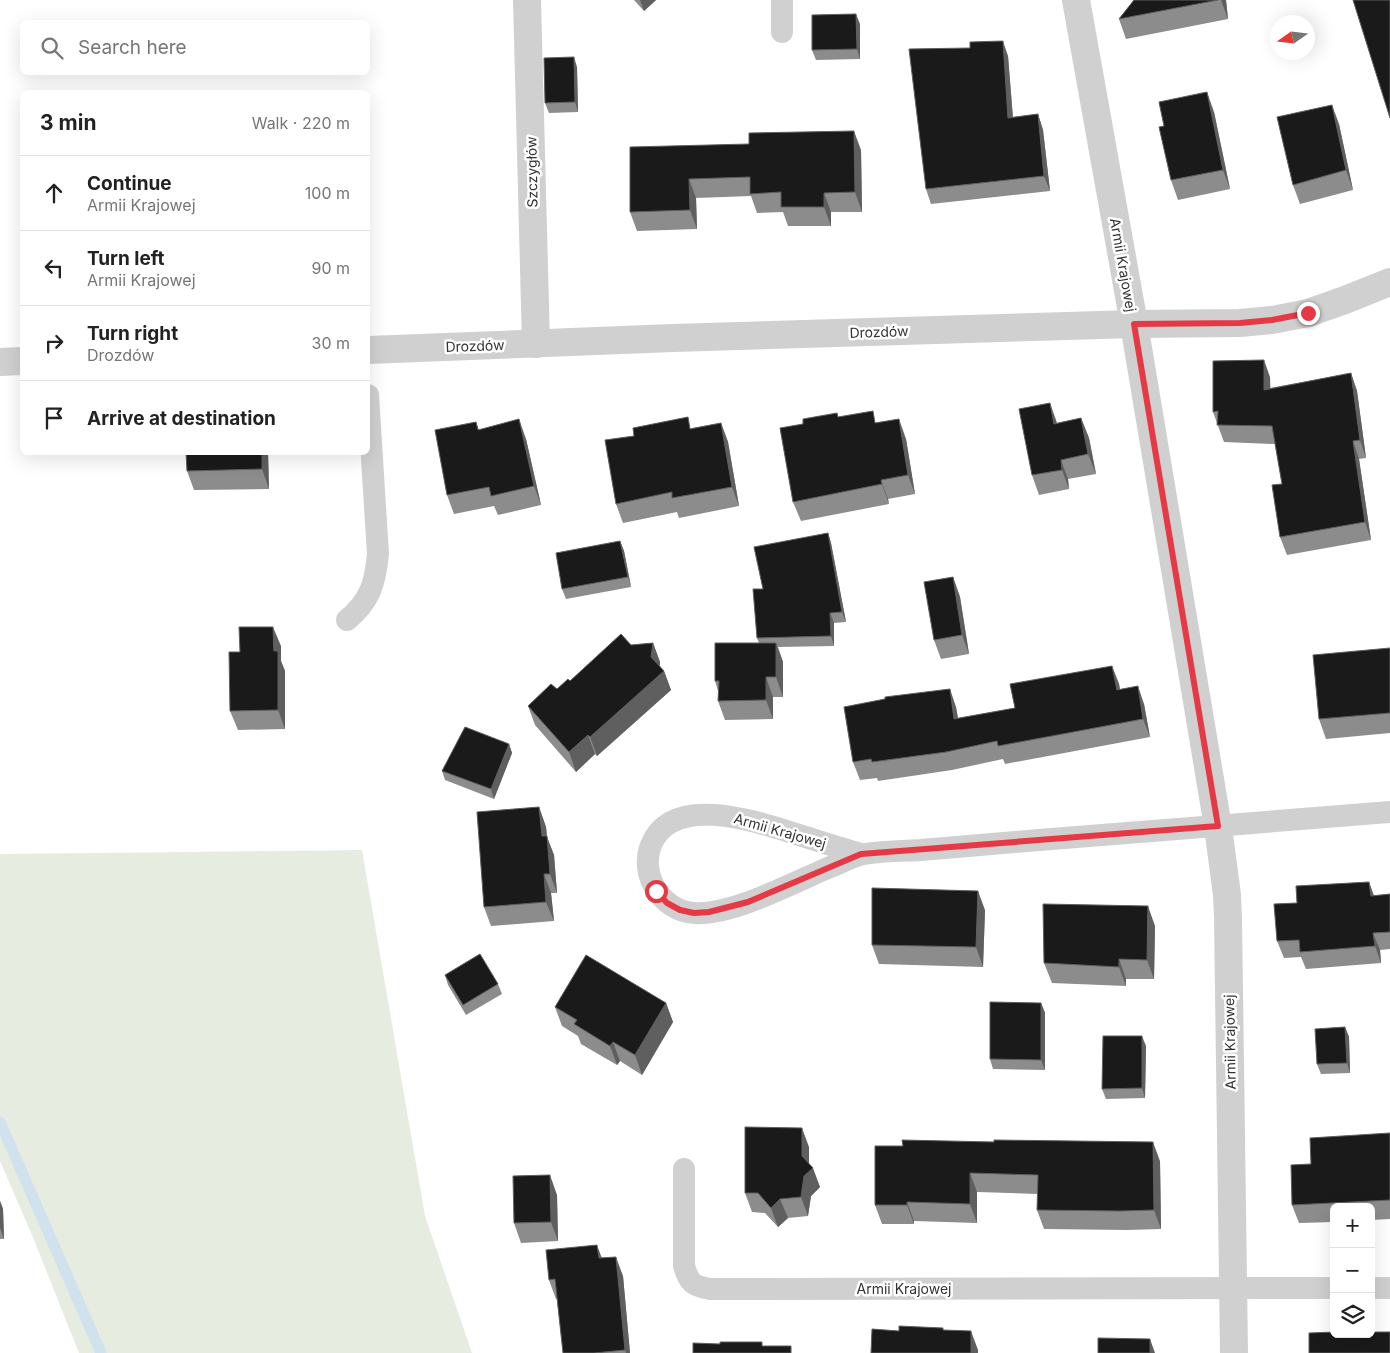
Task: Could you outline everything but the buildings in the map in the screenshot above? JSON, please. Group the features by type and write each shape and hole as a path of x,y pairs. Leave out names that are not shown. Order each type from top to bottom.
{"street":[{"name":"Szczygłów","path":"527,0 536,344"},
{"name":"Armii Krajowej","path":"1076,0 1134,324 1218,826 1228,918 1234,1353"},
{"name":"Drozdów","path":"370,350 1134,324 1240,323 1272,320 1308,313 1388,287"},
{"path":"0,362 20,361"}],"lane":[{"path":"782,0 782,32"},
{"path":"347,620 364,603 372,589 376,575 378,554 370,427"},
{"name":"Armii Krajowej","path":"861,854 754,821 713,814 694,815 666,826 655,835 649,848 648,863 650,878 656,891 667,903 680,910 694,913 718,911 748,902 861,854 1390,812"},
{"name":"Armii Krajowej","path":"684,1169 684,1266 688,1279 698,1287 710,1289 1330,1288"},
{"path":"1375,1288 1390,1288"}],"shaded area":[{"path":"362,850 425,1216 472,1353 79,1353 0,1161 0,854"}],"waterway":[{"path":"0,1122 101,1353"}],"route":[{"path":"656,891 667,903 680,910 694,913 709,912 728,909 748,902 861,854 1218,826 1134,324 1240,323 1272,320 1308,313"}]}
